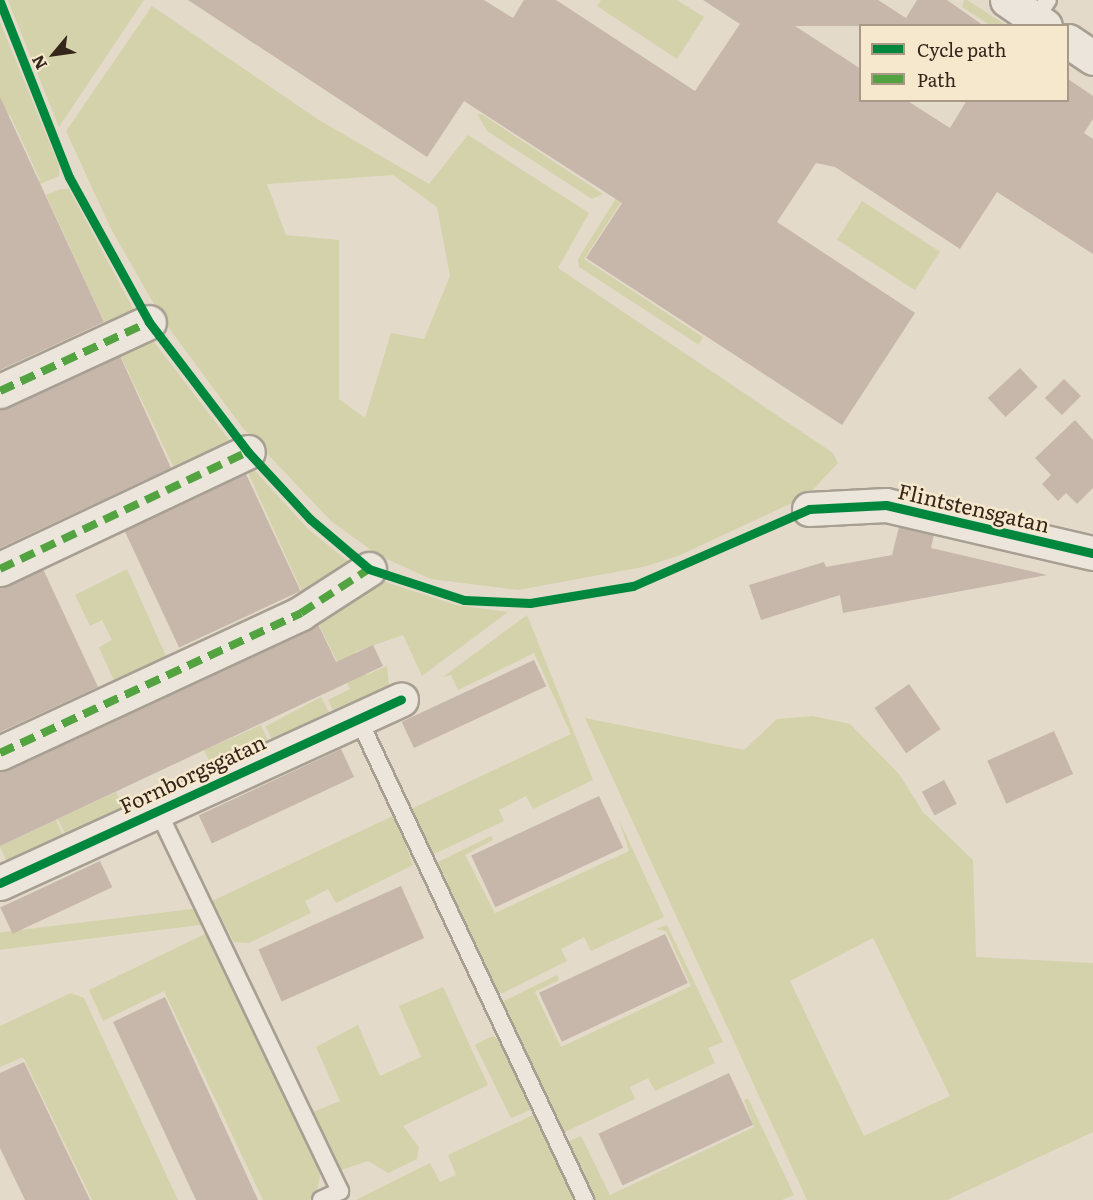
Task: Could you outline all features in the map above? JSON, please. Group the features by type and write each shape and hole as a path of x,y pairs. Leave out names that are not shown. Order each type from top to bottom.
{"street":[{"path":"1007,0 1042,15"},
{"path":"1069,42 1093,58"},
{"path":"0,391 149,322"},
{"path":"0,569 248,452"},
{"name":"Flintstensgatan","path":"809,509 886,505 1093,553"},
{"path":"0,753 301,613 369,569"},
{"name":"Fornborgsgatan","path":"0,884 157,809 401,699"}],"lane":[{"path":"358,718 585,1200"},
{"path":"157,809 340,1191 321,1200"}],"shaded area":[{"path":"8,0 144,0 59,127 9,3"},
{"path":"601,0 677,0 704,17 677,59 597,6"},
{"path":"964,0 967,0 1004,24 988,24 962,7"},
{"path":"152,6 319,120 429,184 468,135 589,213 558,268 833,453 838,463 807,496 678,556 643,567 518,590 431,579 378,555 331,521 242,427 163,320 110,227 66,131","holes":["393,175 437,207 450,276 424,339 391,333 365,418 339,399 339,240 286,235 267,184"]},
{"path":"0,22 59,166 59,176 22,192 40,180 10,115 0,119"},
{"path":"477,114 483,115 603,194 592,199 487,131"},
{"path":"61,189 69,189 136,314 110,334 46,195"},
{"path":"620,192 625,196 584,259 703,337 699,345 579,267 578,259"},
{"path":"862,201 940,252 915,290 837,240"},
{"path":"148,334 233,445 180,481 115,344"},
{"path":"249,464 308,529 350,563 307,603 245,466"},
{"path":"127,569 166,656 114,681 99,647 112,640 102,620 90,626 75,595"},
{"path":"373,578 456,605 508,612 422,676 403,635 355,652 366,675 387,666 389,687 335,714 328,700 350,689 314,614"},
{"path":"527,615 593,780 533,809 526,796 499,810 504,821 434,854 411,809 571,734 534,653 458,690 451,675 443,677"},
{"path":"321,697 330,714 274,743 265,727"},
{"path":"813,716 850,724 899,774 923,812 973,860 976,957 1093,963 1093,1132 947,1200 807,1200 585,718 744,750 777,719","holes":["873,938 950,1096 864,1136 790,981"]},
{"path":"261,725 269,743 212,768 204,750"},
{"path":"116,792 125,811 67,838 58,819"},
{"path":"395,815 413,865 336,903 328,889 305,901 311,913 249,943 234,942 212,901"},
{"path":"56,820 65,839 9,865 0,846"},
{"path":"619,820 664,917 591,951 584,937 561,949 567,961 503,993 497,992 438,862 491,836 493,840 465,855 495,913 629,851"},
{"path":"200,908 202,925 0,950 0,933"},
{"path":"667,925 723,1042 708,1048 715,1063 655,1091 648,1078 630,1087 635,1099 563,1133 502,1002 557,975 559,980 535,992 561,1047 691,986 666,931 656,929"},
{"path":"209,932 321,1169 317,1193 310,1200 263,1200 164,991 103,1021 89,990"},
{"path":"443,987 488,1085 403,1126 419,1147 417,1159 388,1173 368,1161 341,1170 313,1112 340,1101 316,1047 358,1025 380,1076 421,1057 399,1006"},
{"path":"71,993 84,998 178,1200 92,1200 23,1057 0,1067 0,1026"},
{"path":"492,1036 500,1040 533,1109 511,1118 475,1045"},
{"path":"748,1098 794,1195 782,1200 594,1200 567,1142 581,1136 610,1195 754,1127 744,1100"},
{"path":"533,1115 575,1200 356,1200 430,1163 440,1182 456,1175 448,1155"}],"building":[{"path":"188,0 484,0 513,18 524,0 556,0 695,91 740,24 703,0 878,0 906,18 917,0 947,0 981,24 795,26 859,68 859,102 909,102 950,128 966,102 1069,102 1069,80 1093,96 1093,119 1084,133 1093,139 1093,254 997,192 960,249 835,167 816,163 777,222 915,313 842,425 586,258 622,203 464,101 427,157"},
{"path":"0,97 104,322 0,370"},
{"path":"120,356 171,468 0,548 0,409"},
{"path":"1020,368 1038,387 1006,417 988,398"},
{"path":"1064,379 1081,396 1062,415 1045,398"},
{"path":"1075,420 1093,440 1093,488 1077,504 1066,493 1058,501 1042,484 1051,475 1035,458"},
{"path":"246,474 301,591 179,648 125,531"},
{"path":"899,527 934,535 931,548 1047,575 843,613 840,595 761,620 749,585 824,562 826,567 892,555"},
{"path":"43,569 98,687 0,732 0,587"},
{"path":"318,624 336,662 373,645 383,666 0,846 0,771"},
{"path":"534,660 546,686 414,748 402,722"},
{"path":"909,684 941,729 906,753 875,708"},
{"path":"1054,731 1073,774 1006,804 987,761"},
{"path":"341,749 354,777 212,843 199,815"},
{"path":"944,780 957,804 935,816 922,792"},
{"path":"599,796 623,848 495,907 471,856"},
{"path":"100,861 112,887 13,934 0,907"},
{"path":"401,886 424,938 282,1002 258,949"},
{"path":"665,934 688,983 562,1042 539,993"},
{"path":"165,997 258,1200 196,1200 113,1022"},
{"path":"24,1062 90,1200 25,1200 0,1148 0,1073"},
{"path":"729,1073 753,1125 623,1186 598,1134"}],"marked path":[{"path":"0,391 149,322"},
{"path":"0,569 248,452"},
{"path":"0,753 301,613 369,569"}],"cycle path":[{"path":"0,2 69,177 149,322 248,452 310,519 369,569 464,600 530,603 633,586 809,509 886,505 1093,553"},
{"path":"0,883 401,699"}]}
